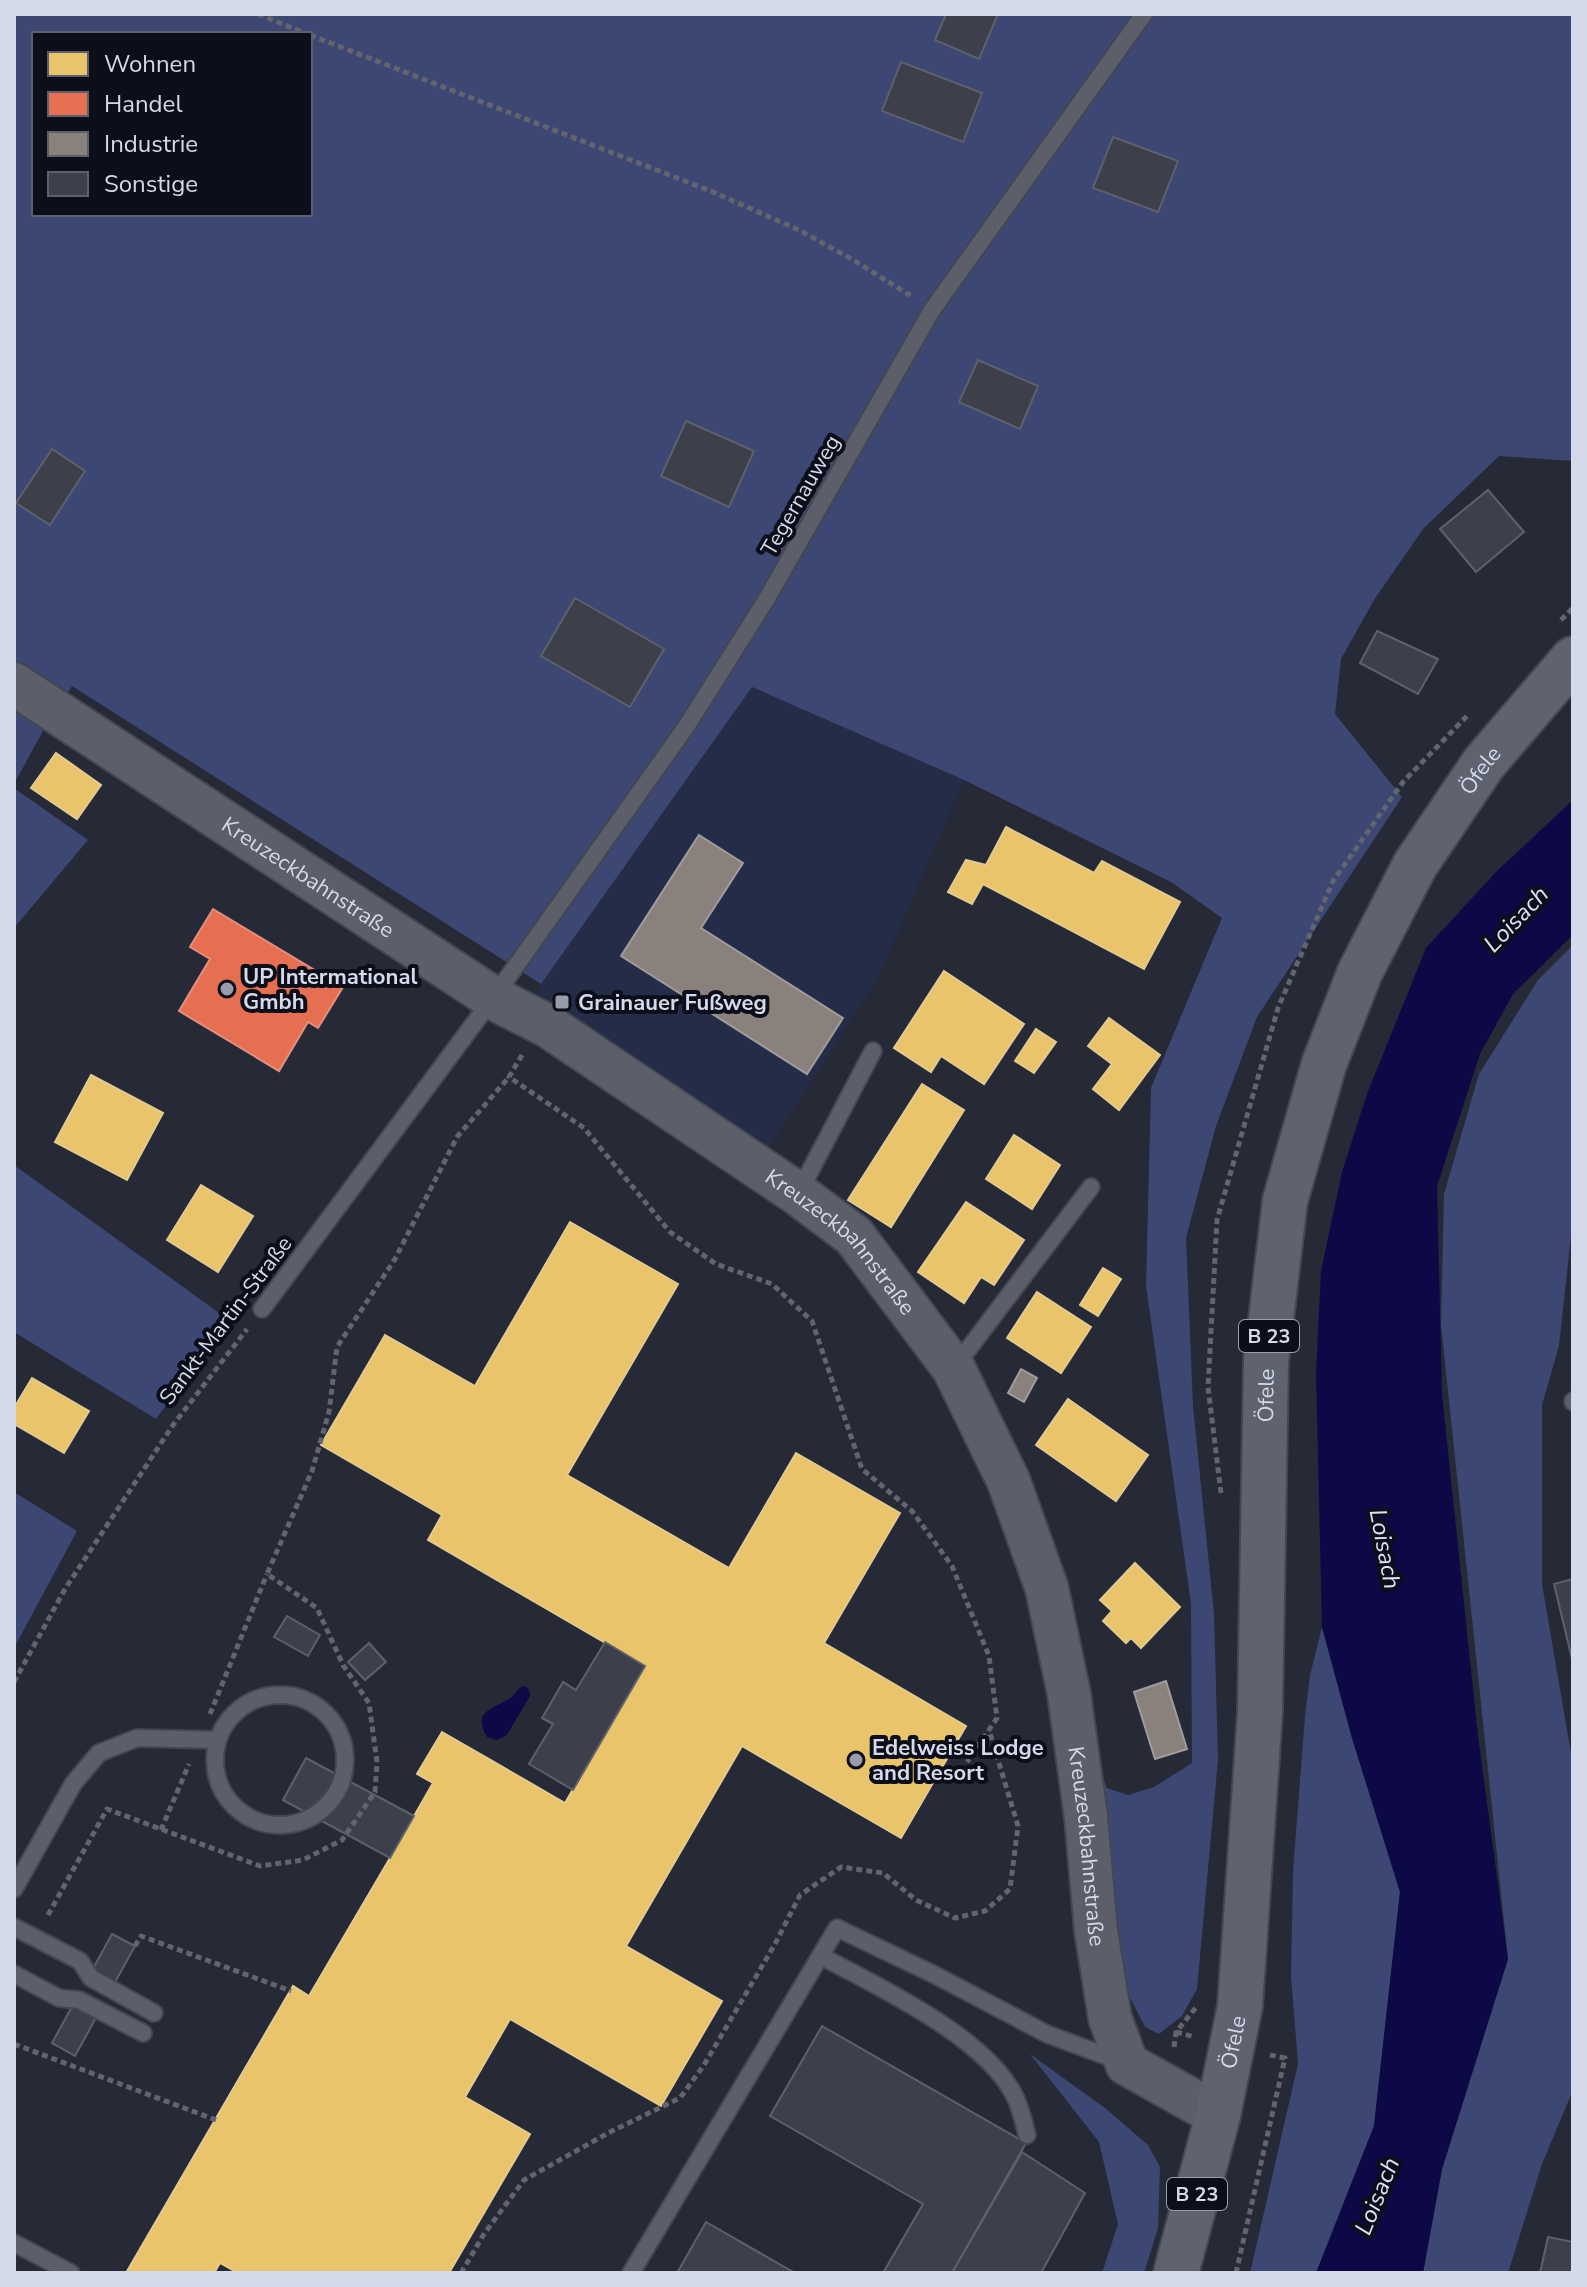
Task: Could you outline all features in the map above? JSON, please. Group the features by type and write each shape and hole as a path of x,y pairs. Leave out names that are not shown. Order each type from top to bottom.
{"main road":[{"name":"Öfele","path":"1218,2115 1240,2006 1260,1712 1266,1361 1285,1201 1324,1064 1360,972 1415,865 1484,763 1573,659"},
{"name":"B 23","path":"1176,2273 1218,2115"}],"street":[{"name":"Kreuzeckbahnstraße","path":"14,684 493,998 544,1023 798,1194 854,1236 954,1369 1009,1482 1047,1589 1069,1694 1086,1817 1096,1931 1110,2018 1127,2064"},
{"path":"1127,2064 1218,2115"}],"lane":[{"name":"Tegernauweg","path":"493,998 686,727 766,600 932,310 1144,14"},
{"name":"Sankt-Martin-Straße","path":"262,1309 493,998"},
{"path":"798,1194 873,1051"},
{"path":"954,1369 1091,1187"},
{"path":"14,1889 73,1784 99,1753 137,1738 209,1739 245,1705 265,1696 288,1695 309,1701 327,1715 339,1733 345,1755 343,1776 335,1795 321,1810 303,1821 282,1825 261,1822 243,1813 228,1799 218,1781 209,1739"},
{"path":"14,1927 80,1961 91,1978 154,2013"},
{"path":"631,2273 837,1928 1047,2034 1127,2064"},
{"path":"821,1956 936,2019 992,2066 1016,2098 1027,2135"},
{"path":"14,1974 59,1998 79,2000 143,2033"},
{"path":"14,2243 71,2273"}],"path":[{"path":"258,14 304,32"},
{"path":"312,35 713,192 799,230 932,310"},
{"path":"161,1830 209,1739 267,1574 312,1471 329,1412 337,1347 395,1259 457,1137 509,1077 544,1023"},
{"path":"509,1077 584,1128 670,1232 716,1264 772,1284 812,1321 862,1469 912,1511 952,1566 989,1656 997,1718 967,1762"},
{"name":"Sankt-Martin-Straße","path":"14,1682 65,1589 164,1438 262,1309"},
{"path":"36,1937 107,1809 260,1866 303,1860 342,1840 375,1792 377,1762 369,1703 343,1665 317,1608 267,1574"},
{"path":"135,1946 141,1936 291,1991"},
{"path":"14,2044 216,2120"}],"shaded area":[{"path":"14,14 1573,14 1573,461 1499,456 1423,529 1374,600 1341,659 1335,714 1402,797 1257,1017 1216,1126 1186,1238 1193,1406 1214,1614 1218,1760 1197,1989 1182,2016 1159,2034 1145,2027 1096,1931 1069,1694 1107,1788 1128,1795 1154,1787 1192,1763 1191,1604 1146,1286 1151,1088 1222,918 1171,882 964,780 752,687 541,984 72,686 14,784"},
{"path":"752,687 964,780 878,978 747,1181 520,1036 541,984"},
{"path":"14,788 88,840 14,928"},
{"path":"1573,945 1573,1217 1559,1346 1542,1405 1542,1584 1573,1765 1573,2090 1542,2164 1508,2273 1423,2273 1442,2169 1508,1959 1441,1325 1444,1194 1479,1074 1538,980"},
{"path":"14,1165 229,1320 156,1419 14,1332"},
{"path":"14,1492 77,1531 14,1648"},
{"path":"1322,1627 1352,1738 1400,1892 1374,2126 1316,2273 1250,2273 1298,2064 1291,1976 1293,1871 1305,1716 1310,1675"},
{"path":"1030,2054 1105,2108 1148,2145 1160,2167 1158,2228 1144,2273 1102,2273 1118,2224 1099,2142"}],"water":[{"name":"Loisach","path":"1573,800 1573,935 1513,994 1480,1054 1437,1186 1442,1394 1478,1736 1508,1959 1442,2169 1423,2273 1316,2273 1374,2126 1400,1892 1352,1738 1322,1627 1316,1373 1321,1271 1342,1172 1367,1094 1426,948 1496,872"},
{"path":"525,1686 530,1696 507,1735 497,1740 487,1737 482,1717"}],"building: Wohnen":[{"path":"56,753 101,785 77,819 31,788"},
{"path":"1006,827 1094,873 1102,861 1180,902 1144,969 983,884 972,904 948,892 966,860 986,865"},
{"path":"944,971 1024,1024 984,1084 941,1056 931,1072 894,1048"},
{"path":"1109,1018 1160,1055 1119,1110 1093,1089 1112,1064 1088,1046"},
{"path":"1036,1029 1056,1042 1034,1073 1015,1061"},
{"path":"91,1075 163,1113 127,1180 55,1142"},
{"path":"922,1084 964,1110 891,1227 848,1200"},
{"path":"1014,1135 1060,1165 1032,1209 986,1179"},
{"path":"201,1185 253,1216 218,1272 167,1240"},
{"path":"966,1202 1024,1240 994,1285 981,1277 964,1303 918,1272"},
{"name":"Edelweiss Lodge and Resort","path":"570,1222 678,1284 567,1475 729,1568 796,1453 900,1513 824,1643 966,1726 901,1838 742,1746 626,1946 722,2001 661,2106 510,2019 465,2097 530,2134 449,2273 238,2273 220,2263 214,2273 126,2273 293,1986 309,1996 390,1858 433,1783 417,1774 442,1732 565,1803 645,1666 428,1540 442,1515 321,1445 385,1335 475,1386"},
{"path":"1103,1268 1121,1279 1098,1316 1080,1305"},
{"path":"1037,1292 1091,1327 1061,1373 1007,1338"},
{"path":"32,1378 89,1411 64,1453 14,1424 14,1408"},
{"path":"1068,1399 1148,1455 1116,1501 1036,1445"},
{"path":"1135,1563 1180,1607 1141,1648 1131,1638 1126,1643 1103,1621 1112,1611 1100,1600"}],"building: Handel":[{"path":"213,909 343,987 318,1028 308,1022 279,1071 179,1011 210,959 190,947"}],"building: Industrie":[{"path":"699,835 743,863 701,928 843,1018 807,1074 621,956"},
{"path":"1021,1369 1037,1378 1024,1402 1008,1393"},
{"path":"1166,1681 1187,1749 1155,1759 1134,1692"}],"building: Sonstige":[{"path":"946,14 998,14 979,59 935,40"},
{"path":"901,62 982,93 963,142 882,111"},
{"path":"1113,137 1178,161 1158,212 1093,188"},
{"path":"978,360 1038,386 1020,429 959,402"},
{"path":"686,421 754,451 729,507 661,476"},
{"path":"52,449 85,471 50,525 16,503"},
{"path":"1488,490 1524,532 1476,572 1440,529"},
{"path":"575,598 664,649 630,707 541,656"},
{"path":"1377,631 1438,659 1418,694 1360,663"},
{"path":"1573,1579 1573,1663 1554,1584"},
{"path":"287,1616 320,1635 308,1656 274,1637"},
{"path":"605,1642 645,1666 573,1790 529,1764 553,1724 542,1718 563,1682 576,1690"},
{"path":"369,1643 386,1662 365,1680 348,1662"},
{"path":"306,1758 414,1816 390,1858 283,1800"},
{"path":"112,1934 135,1946 113,1986 90,1974"},
{"path":"74,2003 97,2016 75,2056 52,2043"},
{"path":"822,2026 1026,2143 952,2273 883,2273 923,2204 770,2116"},
{"path":"1022,2152 1085,2193 1041,2273 952,2273"},
{"path":"706,2222 795,2273 677,2273"},
{"path":"1548,2237 1573,2242 1573,2273 1540,2273"}],"place":[{"name":"UP Intermational Gmbh","path":"227,989"},
{"name":"Grainauer Fußweg","path":"562,1002"},
{"name":"Edelweiss Lodge and Resort","path":"856,1760"}]}
